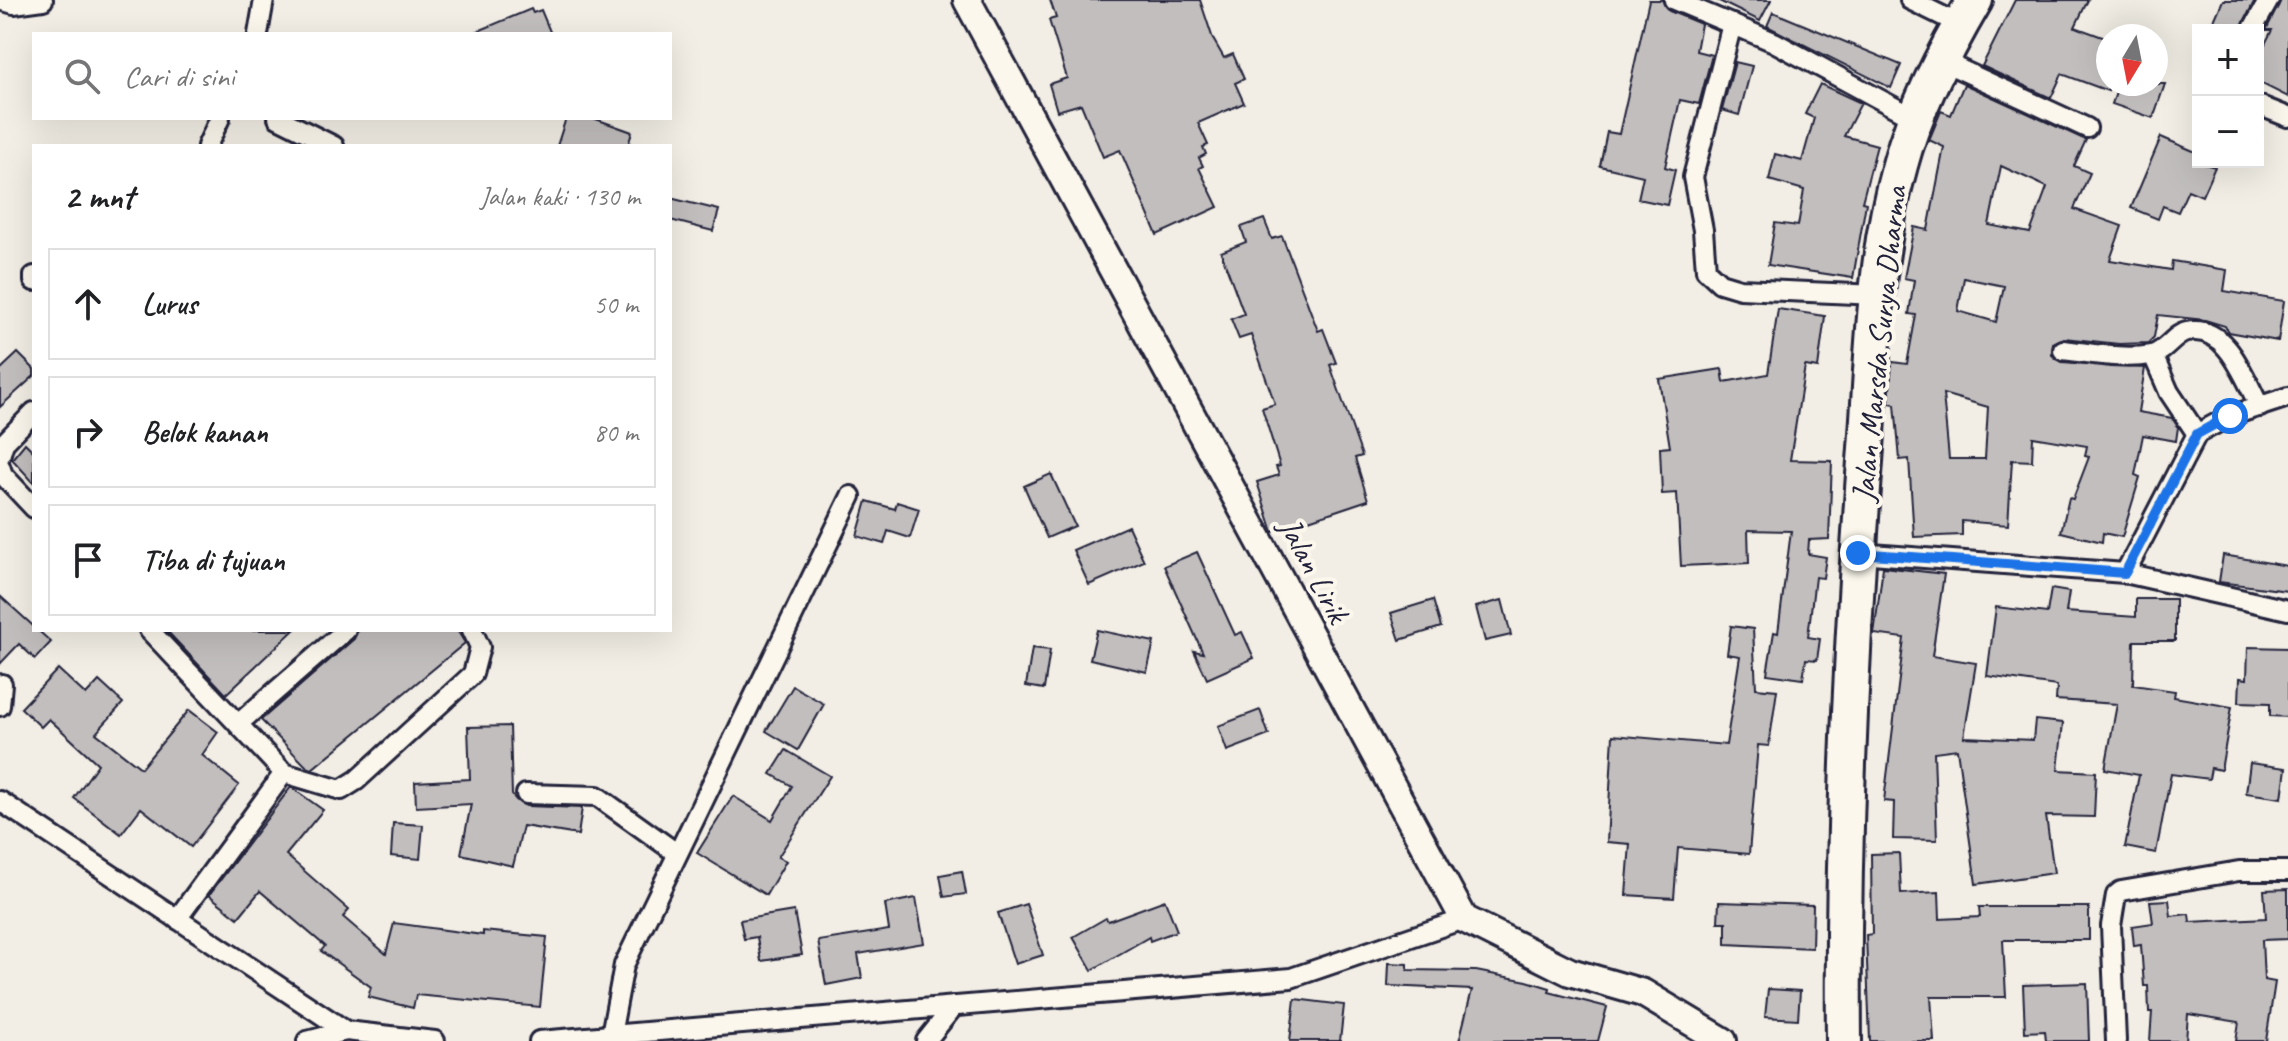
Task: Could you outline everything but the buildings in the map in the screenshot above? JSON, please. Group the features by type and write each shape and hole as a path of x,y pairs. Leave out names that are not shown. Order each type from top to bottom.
{"highway":[{"name":"Jalan Marsda Surya Dharma","path":"1844,1041 1842,888 1858,553 1878,295 1897,176 1916,119 1968,12"}],"main road":[{"name":"Jalan Lirik","path":"967,0 1464,919"},
{"path":"1464,919 1570,972 1643,993 1723,1041"}],"street":[{"path":"0,0 14,4 43,0"},
{"path":"258,32 264,0"},
{"path":"1674,0 1774,42 1916,119"},
{"path":"1910,0 1968,12"},
{"path":"2255,24 2269,0"},
{"path":"1732,24 1693,177 1703,230 1706,270 1720,283 1740,289 1878,295"},
{"path":"1942,61 2087,128"},
{"path":"2264,107 2288,117"},
{"path":"208,144 219,120"},
{"path":"282,120 330,144"},
{"path":"2063,350 2121,356 2153,355 2184,332 2206,331 2225,344 2260,407"},
{"path":"2153,355 2169,392 2197,434"},
{"path":"2125,573 2197,434 2230,416 2288,397"},
{"path":"0,456 4,443 32,414"},
{"path":"0,466 3,475 32,506"},
{"path":"611,1035 624,965 675,852 851,496"},
{"path":"1858,553 2125,573 2288,610"},
{"path":"153,632 284,773 341,790 357,780 473,674 480,647 473,632"},
{"path":"238,724 344,632"},
{"path":"0,706 2,684"},
{"path":"177,919 284,773"},
{"path":"526,794 597,796 675,852"},
{"path":"0,801 346,1031"},
{"path":"2116,1041 2111,926 2116,895 2121,891 2239,871 2288,871"},
{"path":"539,1041 1291,978 1464,919"},
{"path":"926,1041 954,1006"},
{"path":"307,1041 346,1031 435,1041"}],"route":[{"path":"1858,553 2006,567 2125,573 2179,463 2197,434 2230,416"}]}
